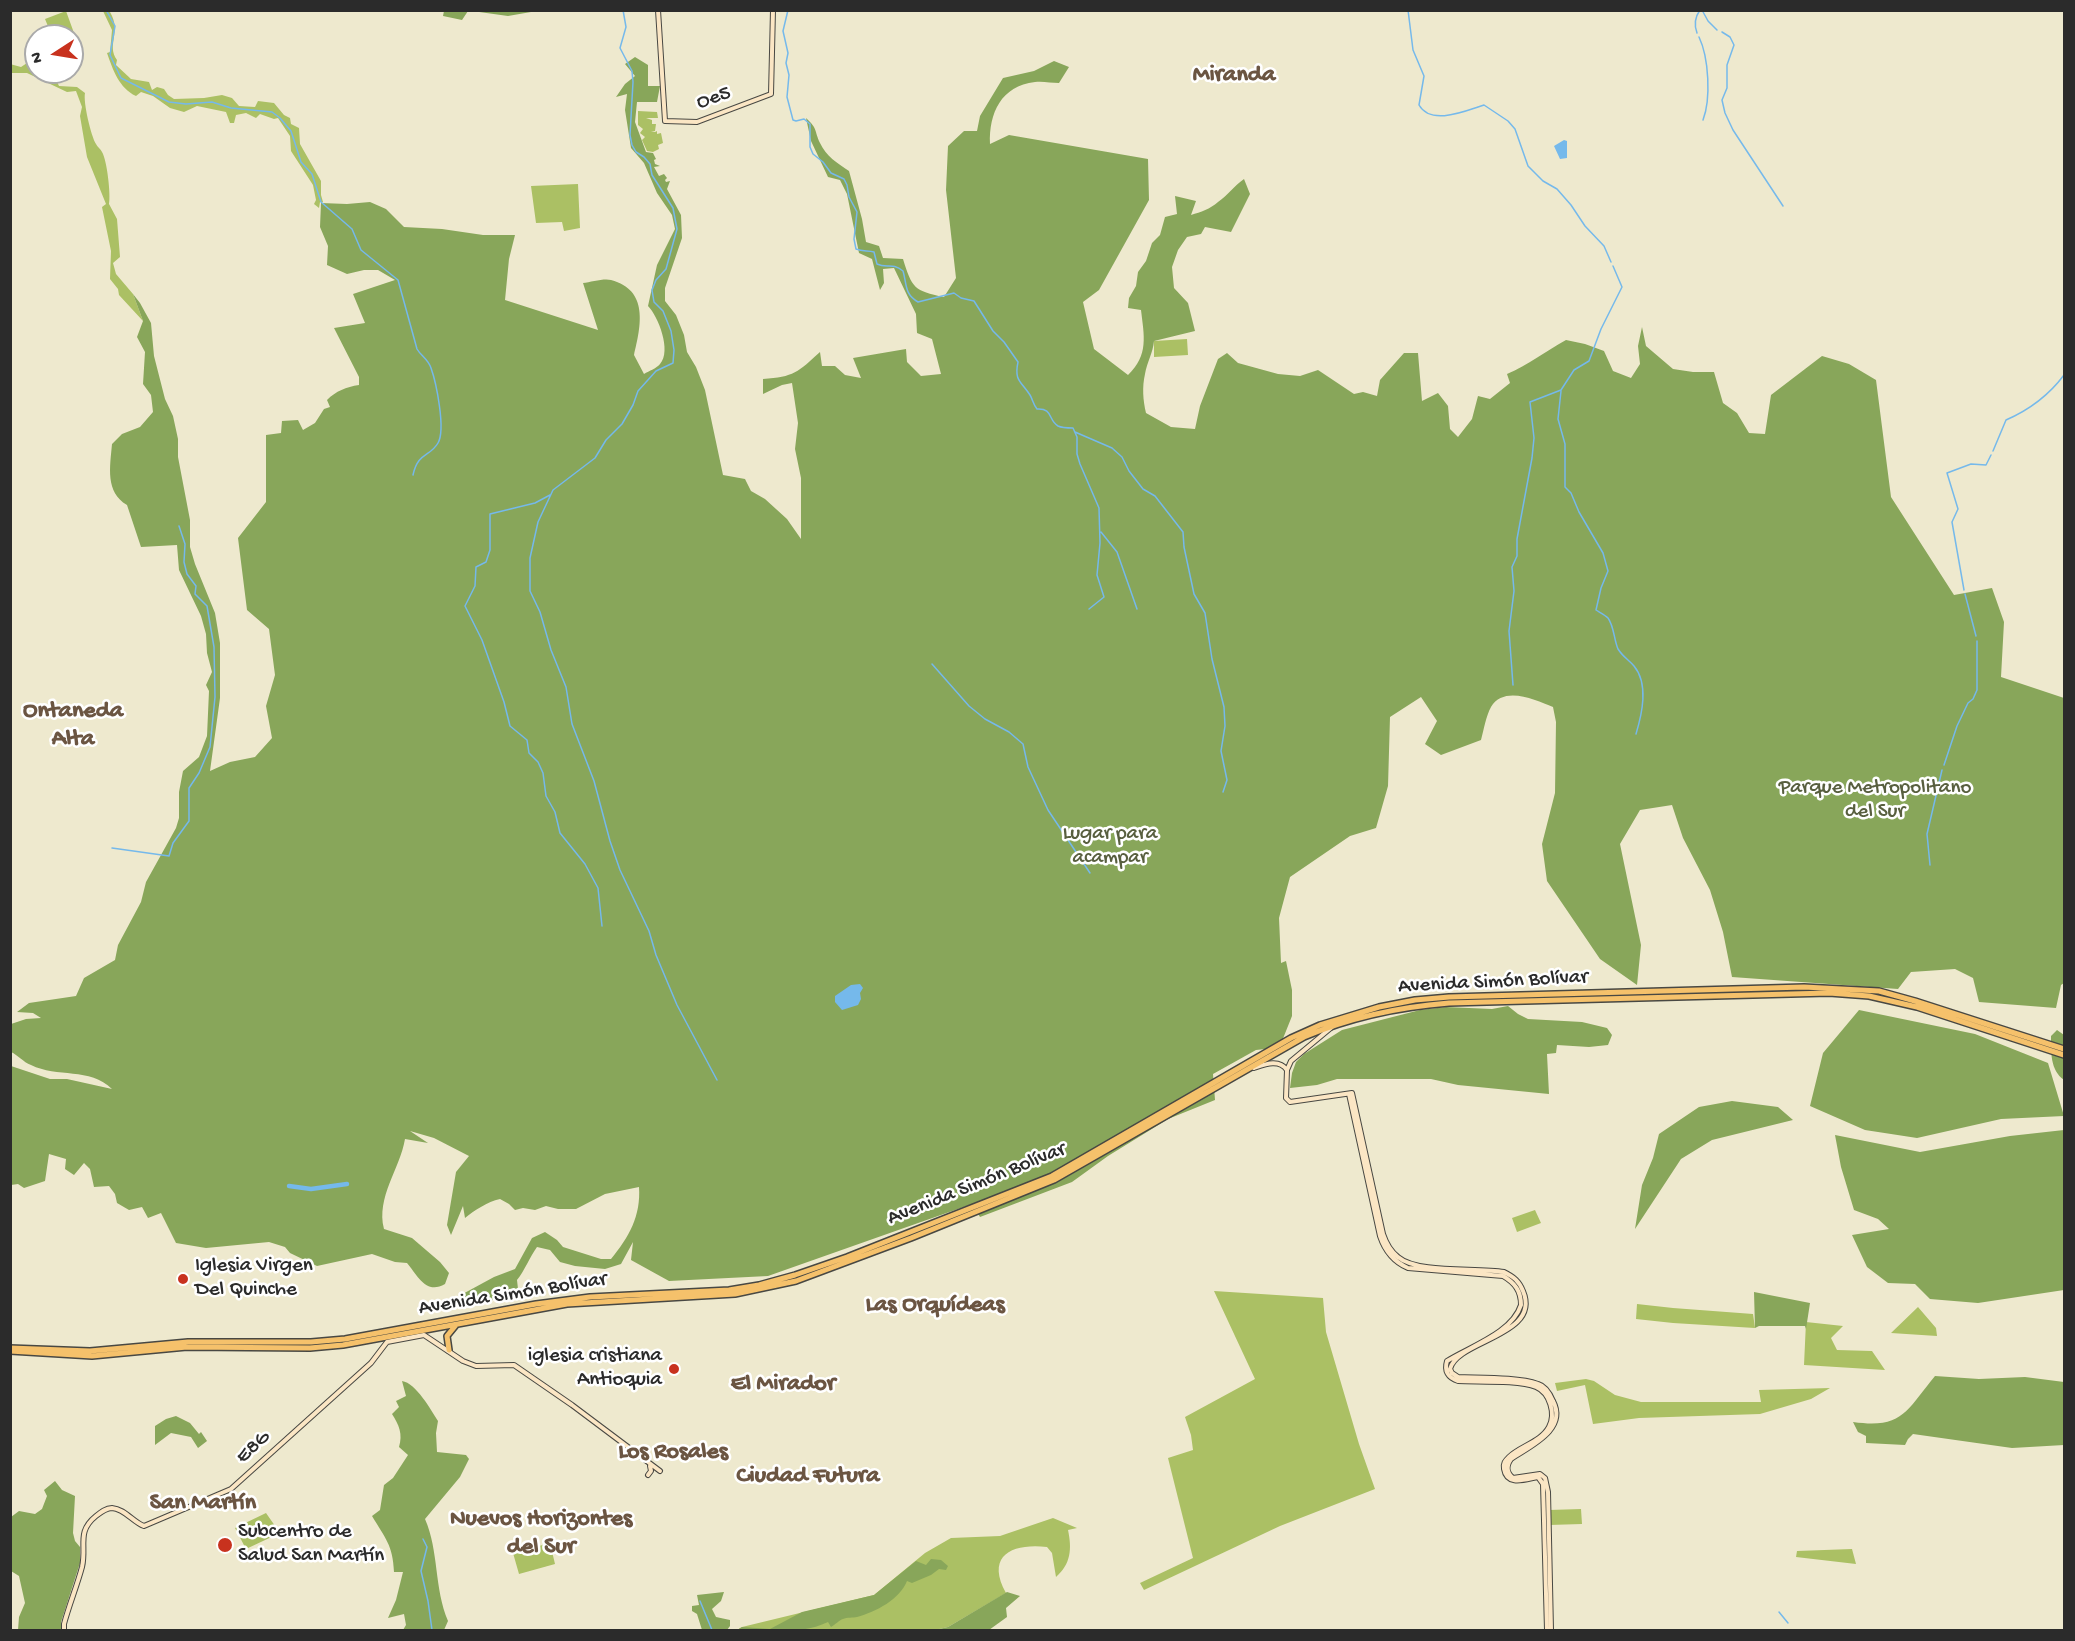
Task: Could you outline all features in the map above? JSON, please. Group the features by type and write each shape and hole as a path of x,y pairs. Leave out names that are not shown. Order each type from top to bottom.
{"highway":[{"name":"Avenida Simón Bolívar","path":"10,1349 92,1356 187,1347 310,1348 579,1299 662,1296 759,1285 808,1271 1054,1180 1304,1037 1381,1011 1414,1006 1804,987 1879,991 2064,1049"},
{"name":"Avenida Simón Bolívar","path":"951,1219 1068,1168 1291,1038 1346,1016 1390,1005 1428,999 1829,993 1869,996 1917,1007 2064,1055"},
{"name":"Avenida Simón Bolívar","path":"446,1324 457,1324 475,1318"},
{"path":"449,1350 447,1336 457,1324"},
{"name":"Avenida Simón Bolívar","path":"10,1349 90,1351 188,1342 345,1342"},
{"path":"277,1348 278,1344 287,1343"}],"main road":[{"name":"Oe5","path":"658,10 665,121 697,122 771,94 773,10"},
{"path":"1334,1025 1296,1056 1287,1070 1287,1100 1290,1102 1351,1094 1383,1234 1391,1251 1411,1265 1504,1272 1515,1278 1525,1296 1524,1311 1515,1324 1462,1353 1450,1366 1452,1373 1458,1377 1517,1380 1541,1387 1555,1404 1556,1416 1552,1429 1511,1459 1508,1464 1513,1478 1540,1474 1548,1492 1547,1630"},
{"path":"1246,1070 1277,1063 1284,1065 1287,1070"},
{"name":"E8G","path":"64,1630 82,1564 82,1540 85,1529 99,1513 108,1509 120,1510 143,1526 231,1489 371,1364 385,1343 424,1335 449,1350"},
{"path":"449,1350 463,1361 476,1366 514,1365 660,1471"},
{"path":"648,1475 651,1471 650,1465"},
{"path":"1547,1522 1551,1630"}],"green space":[{"path":"444,10 468,11 462,20 443,16"},
{"path":"531,10 531,12 508,16 472,11"},
{"path":"66,11 71,24 47,24 45,19"},
{"path":"103,11 110,12 115,26 113,49 117,60 116,65 131,79 149,82 152,90 157,87 164,89 174,99 222,95 232,98 239,106 255,107 258,101 274,103 284,115 290,118 291,124 299,128 300,144 321,181 323,202 320,202 319,208 314,204 316,200 313,185 291,151 290,136 278,118 274,119 260,114 256,118 246,113 236,115 234,123 230,123 226,112 197,106 184,112 170,108 153,96 141,92 136,96 130,93 114,72 107,53 110,52 112,30"},
{"path":"635,57 648,65 648,86 660,86 657,102 637,102 635,122 646,152 653,153 656,159 655,164 660,166 654,167 659,176 664,174 667,178 666,182 670,181 667,189 681,215 682,238 665,288 665,301 676,315 684,335 687,352 705,390 723,475 745,479 751,491 765,499 787,519 801,539 801,478 795,449 798,423 792,383 763,394 763,379 789,375 820,352 822,366 835,366 845,375 861,378 853,358 906,349 907,362 921,376 941,374 932,339 917,333 916,314 894,268 883,269 884,283 880,290 872,259 859,253 847,194 840,180 828,177 811,141 806,118 814,127 825,152 849,171 866,242 879,246 883,258 903,259 912,282 920,290 944,297 956,278 946,190 948,146 964,131 977,131 980,116 1003,78 1034,71 1054,61 1069,67 1059,83 1038,82 1023,85 1013,89 999,103 992,122 990,144 1009,135 1148,159 1149,200 1099,290 1083,302 1094,349 1128,375 1135,368 1144,345 1141,310 1128,308 1129,298 1136,286 1138,272 1146,261 1152,243 1160,235 1165,217 1177,214 1175,196 1196,201 1191,215 1215,204 1244,179 1250,194 1231,232 1205,227 1201,234 1187,237 1178,250 1172,267 1174,288 1188,303 1195,331 1154,341 1143,389 1146,413 1171,427 1195,429 1200,406 1218,359 1227,353 1238,363 1278,374 1300,376 1318,370 1354,394 1363,392 1377,396 1380,380 1404,353 1418,353 1422,401 1438,393 1448,406 1450,429 1458,437 1472,419 1478,396 1490,399 1510,383 1507,374 1566,340 1604,351 1613,371 1631,378 1640,364 1638,346 1642,327 1646,346 1673,369 1714,372 1723,403 1737,413 1749,433 1765,434 1771,395 1822,356 1849,364 1876,380 1891,497 1954,595 1992,588 2004,622 2001,677 2064,698 2064,983 2061,985 2056,1008 1979,1002 1973,978 1955,969 1911,972 1898,989 1732,977 1723,932 1710,890 1683,838 1672,805 1640,810 1620,844 1641,945 1637,985 1600,959 1547,881 1542,844 1555,793 1556,722 1553,707 1512,695 1497,700 1486,718 1481,740 1441,755 1425,744 1437,721 1421,697 1390,717 1388,786 1376,828 1350,836 1290,877 1279,918 1281,963 1286,961 1292,990 1292,1016 1282,1041 1265,1049 1256,1050 1213,1074 1215,1100 1168,1119 1108,1156 1072,1182 980,1217 972,1204 768,1276 669,1281 631,1260 633,1242 621,1264 605,1269 560,1262 550,1250 537,1247 517,1280 518,1289 513,1295 462,1308 459,1296 494,1277 515,1269 532,1238 545,1232 563,1247 601,1259 611,1259 623,1243 636,1217 639,1187 605,1194 576,1209 546,1206 535,1210 523,1208 515,1210 500,1199 490,1202 465,1218 463,1206 451,1235 447,1225 456,1172 469,1156 434,1138 410,1131 428,1143 405,1139 386,1194 382,1217 384,1229 412,1238 440,1262 449,1273 445,1284 433,1287 423,1282 407,1263 395,1262 372,1254 317,1266 290,1253 285,1247 269,1242 206,1248 176,1243 161,1213 148,1218 142,1207 129,1210 117,1203 115,1194 109,1186 94,1187 90,1169 84,1163 74,1175 65,1169 66,1159 49,1154 45,1181 24,1188 18,1184 11,1185 11,1066 50,1079 67,1079 112,1089 94,1078 41,1069 25,1062 11,1052 11,1024 26,1019 41,1018 33,1013 17,1012 29,1003 76,996 84,978 115,960 118,945 141,902 146,882 176,828 183,771 199,757 207,736 209,691 206,685 212,672 201,616 179,570 177,545 141,547 127,505 115,493 110,478 112,444 122,434 140,427 153,412 151,395 143,384 145,352 137,337 143,321 133,294 151,323 154,356 178,439 178,457 190,520 190,547 215,613 220,643 220,698 210,771 230,762 255,757 272,738 266,706 275,675 269,629 247,610 238,538 266,502 266,435 281,433 282,421 298,420 303,430 315,423 324,409 330,407 327,400 330,397 342,390 359,385 359,377 334,328 365,323 353,294 395,280 378,270 347,274 327,265 328,246 320,227 321,203 370,202 386,209 404,227 442,229 483,235 515,235 509,259 505,300 598,330 583,283 611,280 623,285 632,292 637,300 640,321 634,355 644,374 659,365 665,351 656,317 648,306 657,265 675,229 672,215 657,193 644,163 631,148 625,110 627,94 616,97 625,84 635,76 625,64"},
{"path":"10,64 21,67 24,65 24,73 11,73"},
{"path":"50,84 77,87 85,93 86,111 92,134 105,162 109,204 117,219 120,257 113,263 116,274 133,294 143,321 119,295 118,289 110,279 111,251 102,207 106,204 87,157 80,116 82,107 76,91 67,92"},
{"path":"638,111 657,112 658,118 646,118 652,120 652,124 656,124 655,131 651,131 661,133 663,143 658,145 659,149 653,152 647,151 642,140 645,137 640,133 643,129 638,125"},
{"path":"578,184 580,228 564,231 562,222 536,223 531,186"},
{"path":"1187,339 1188,355 1154,357 1154,341"},
{"path":"1508,1006 1528,1019 1582,1022 1607,1028 1612,1035 1608,1045 1589,1047 1557,1045 1556,1053 1547,1054 1549,1094 1458,1085 1431,1079 1337,1079 1317,1085 1290,1088 1296,1062 1304,1054 1342,1030 1420,1010 1446,1007 1492,1009"},
{"path":"1859,1010 1975,1034 2048,1063 2064,1116 2001,1119 1917,1138 1865,1130 1810,1106 1823,1053"},
{"path":"2057,1030 2064,1035 2064,1080 2056,1071 2052,1060 2051,1036"},
{"path":"1732,1101 1778,1107 1793,1120 1712,1140 1681,1159 1635,1229 1642,1185 1653,1158 1659,1134 1699,1107"},
{"path":"2064,1130 2064,1290 1978,1303 1930,1299 1915,1284 1888,1283 1867,1267 1852,1235 1889,1229 1878,1219 1854,1210 1841,1167 1835,1135 1920,1152 2010,1136"},
{"path":"1535,1210 1541,1223 1517,1232 1512,1218"},
{"path":"1214,1291 1323,1298 1326,1332 1359,1444 1375,1489 1280,1526 1144,1590 1140,1583 1193,1558 1168,1458 1193,1450 1185,1417 1255,1379"},
{"path":"1754,1292 1810,1303 1806,1329 1805,1326 1759,1326 1755,1328"},
{"path":"1637,1304 1753,1314 1755,1328 1636,1319"},
{"path":"1918,1307 1936,1328 1937,1336 1891,1333"},
{"path":"1806,1322 1843,1326 1831,1338 1837,1350 1872,1351 1885,1370 1804,1365"},
{"path":"1935,1376 1979,1379 2025,1377 2064,1382 2064,1445 2012,1448 1913,1434 1905,1445 1866,1443 1866,1436 1858,1432 1853,1422 1883,1423 1902,1415"},
{"path":"1586,1379 1594,1381 1615,1395 1641,1402 1761,1402 1759,1390 1830,1388 1811,1399 1760,1414 1639,1418 1593,1424 1585,1385 1557,1391 1555,1383"},
{"path":"402,1381 418,1392 438,1421 437,1452 466,1455 469,1459 460,1477 425,1519 433,1544 440,1596 448,1621 444,1630 403,1630 406,1625 404,1614 388,1618 396,1600 403,1572 394,1572 390,1548 372,1516 380,1510 384,1485 393,1478 408,1455 399,1447 400,1430 392,1414 399,1407 396,1401 406,1396"},
{"path":"176,1416 190,1423 199,1434 201,1432 207,1441 198,1448 191,1437 171,1433 155,1445 155,1426"},
{"path":"55,1481 62,1490 75,1496 73,1533 80,1547 80,1563 61,1622 62,1630 18,1630 19,1617 25,1603 19,1576 11,1571 11,1517 19,1511 35,1514 42,1509 47,1496 44,1490"},
{"path":"1581,1509 1582,1524 1549,1525 1549,1510"},
{"path":"266,1513 280,1533 246,1549 235,1528"},
{"path":"1053,1518 1077,1528 1068,1530 1069,1556 1061,1572 1056,1577 1052,1553 1047,1547 1023,1547 1014,1550 1006,1554 999,1569 1000,1580 1006,1593 948,1627 935,1630 737,1630 874,1595 925,1553 951,1538 1000,1536"},
{"path":"550,1543 555,1564 519,1574 513,1553"},
{"path":"1852,1549 1856,1564 1796,1557 1797,1551"},
{"path":"931,1559 941,1560 948,1566 946,1570 939,1569 912,1583 907,1581 904,1588 893,1599 864,1615 846,1618 831,1627 828,1622 795,1631 737,1630 742,1627 770,1629 802,1612 874,1595 916,1561 926,1565"},
{"path":"724,1592 721,1601 712,1609 716,1617 730,1620 730,1626 727,1630 702,1630 697,1614 692,1611 692,1606 699,1605 697,1595"},
{"path":"1007,1592 1020,1596 1006,1608 1007,1617 989,1630 935,1630 948,1627"}],"water":[{"path":"1564,140 1567,141 1567,158 1560,159 1554,146"},
{"path":"860,984 863,988 858,1005 842,1010 835,1002 835,996 851,985"}],"waterway":[{"path":"106,10 115,26 110,55 121,78 169,102 186,104 212,102 231,108 272,112 291,131 301,162 312,174 321,202 352,229 361,250 398,280 417,349 431,368 441,417 438,443 421,458 413,475"},
{"path":"623,10 626,27 620,48 632,71 630,135 632,145 636,152 650,164 652,175 673,208 677,229 666,269 656,280 652,290 654,302 663,311 671,331 674,350 673,363 656,371 638,391 622,424 606,440 595,458 553,490 538,522 530,558 530,591 540,612 551,650 566,687 572,724 594,781 620,870 649,931 656,955 677,1005 717,1080"},
{"path":"788,10 783,31 788,53 787,97 793,120 804,119 810,124 810,147 813,154 831,173 844,179 847,185 849,197 857,212 854,239 856,249 874,252 877,264 896,267 903,271 908,292 918,302 954,293 961,298 974,301 993,331 1018,362 1018,377 1037,409 1046,410 1058,426 1073,428 1077,437 1077,454 1080,464 1099,508 1100,543 1097,575 1104,597 1089,609"},
{"path":"1408,10 1413,50 1424,76 1419,105 1424,111 1440,116 1484,105 1508,121 1515,129 1528,166 1543,181 1557,189 1571,205 1585,226 1604,246 1611,262"},
{"path":"1697,33 1696,21 1700,10"},
{"path":"1702,10 1717,30"},
{"path":"1722,32 1730,37 1734,45 1727,65 1727,88 1722,100 1725,113 1733,130 1783,206"},
{"path":"1699,37 1708,78 1706,111 1703,120"},
{"path":"1513,685 1509,631 1514,591 1512,567 1517,556 1517,539 1532,458 1534,438 1530,402 1561,390 1574,370 1589,361 1601,329 1622,287 1613,266"},
{"path":"1993,451 2006,420 2023,412 2038,401 2064,375"},
{"path":"1561,391 1558,419 1565,444 1565,487 1571,493 1579,512 1603,553 1608,571 1596,610 1608,618 1618,649 1639,673 1643,699 1636,734"},
{"path":"1075,432 1112,448 1122,457 1129,471 1143,489 1155,496 1183,532 1194,594 1205,613 1212,659 1224,707 1225,726 1221,751 1227,780 1223,792"},
{"path":"1964,590 1952,522 1958,509 1947,473 1971,464 1986,465 1991,455"},
{"path":"550,495 535,503 490,514 490,550 486,562 476,567 475,586 465,606 482,640 510,726 527,740 529,753 538,762 543,773 546,796 555,812 560,833 585,864 598,888 602,926"},
{"path":"112,848 169,856 173,843 189,821 189,788 199,773 210,747 215,697 214,647 207,606 195,594 196,586 187,574 184,562 185,544 179,526"},
{"path":"1101,532 1117,552 1137,609"},
{"path":"1965,594 1976,636"},
{"path":"1944,765 1957,726 1977,690 1977,641"},
{"path":"932,664 969,706 1023,744 1028,767 1048,810 1090,873"},
{"path":"1930,865 1927,834 1942,770"},
{"path":"289,1186 311,1189 347,1184"},
{"path":"423,1539 427,1547 421,1571 432,1630"},
{"path":"700,1601 712,1630"},
{"path":"1779,1612 1788,1623"}],"place":[{"name":"Iglesia Virgen Del Quinche","path":"183,1279"},
{"name":"iglesia cristiana Antioquia","path":"674,1369"},
{"name":"Subcentro de Salud San Martín","path":"225,1545"}],"district":[{"name":"Miranda","path":"1234,76"},
{"name":"Ontaneda Alta","path":"73,726"},
{"name":"Las Orquídeas","path":"935,1306"},
{"name":"El Mirador","path":"783,1385"},
{"name":"Los Rosales","path":"673,1453"},
{"name":"Ciudad Futura","path":"808,1477"},
{"name":"San Martín","path":"203,1504"},
{"name":"Nuevos Horizontes del Sur","path":"541,1534"}],"park label":[{"name":"Parque Metropolitano del Sur","path":"1875,801"},
{"name":"Lugar para acampar","path":"1110,847"}]}
